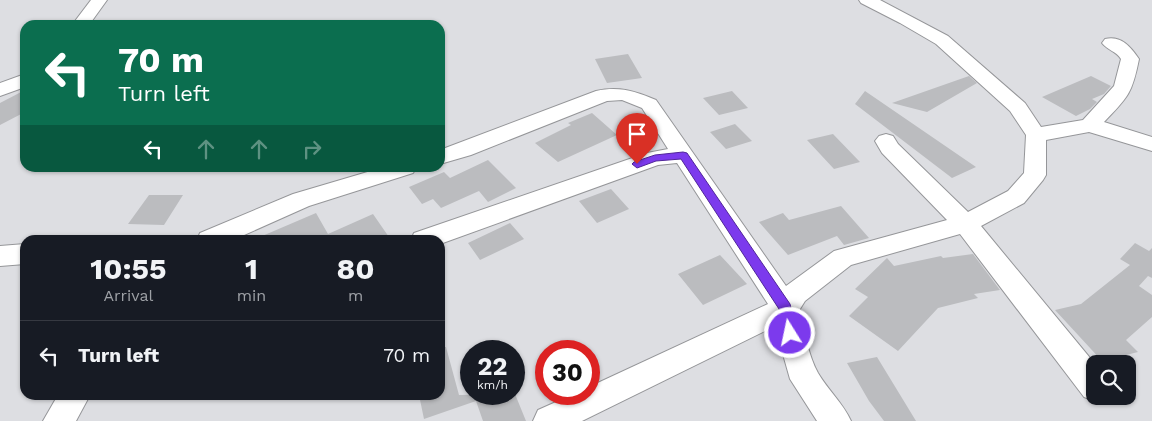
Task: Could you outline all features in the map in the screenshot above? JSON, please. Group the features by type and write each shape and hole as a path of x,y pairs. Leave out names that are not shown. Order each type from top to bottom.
{"street":[{"path":"84,20 99,0"},
{"path":"549,421 786,308 796,293 843,258 965,224 1016,197 1035,175 1036,135 1018,107 942,40 867,0"},
{"path":"1090,125 1118,96 1124,86 1130,59 1124,50 1111,43"},
{"path":"0,90 20,82"},
{"path":"445,155 612,92 631,96 649,104 786,308 790,333 805,379 835,421"},
{"path":"1036,135 1090,125 1152,144"},
{"path":"886,141 890,148 965,224 1086,376"},
{"path":"437,235 655,158 683,155"},
{"path":"220,235 301,200 392,172"},
{"path":"0,256 20,254"},
{"path":"59,421 72,400"}],"building":[{"path":"628,54 642,78 607,83 595,59"},
{"path":"969,76 977,83 927,112 892,103"},
{"path":"1091,76 1111,86 1104,94 1092,99 1097,102 1090,109 1076,116 1042,97"},
{"path":"732,91 748,108 719,115 703,98"},
{"path":"865,91 976,167 952,178 855,104"},
{"path":"20,93 20,115 0,125 0,103"},
{"path":"592,113 617,135 558,162 535,143 571,125 568,123"},
{"path":"735,124 752,141 726,149 710,132"},
{"path":"833,134 860,162 834,169 807,140"},
{"path":"488,160 516,188 488,202 479,191 441,208 433,199 422,204 409,187 444,172 450,178"},
{"path":"611,189 629,209 597,223 579,201"},
{"path":"149,195 183,195 164,225 128,224"},
{"path":"841,206 869,238 844,245 837,236 788,255 759,222 783,213 789,220"},
{"path":"316,213 328,234 373,214 388,235 265,235"},
{"path":"510,223 524,239 480,260 468,243"},
{"path":"1135,243 1149,251 1152,248 1152,278 1148,276 1139,286 1152,295 1152,317 1126,340 1138,352 1126,355 1096,355 1055,310 1081,304 1130,265 1120,259"},
{"path":"973,254 1000,290 974,294 978,298 938,308 898,351 849,316 868,297 855,289 887,258 894,266 941,256 943,258"},
{"path":"720,255 747,284 703,305 678,274"},
{"path":"445,347 460,395 460,405 464,405 424,419 420,400 445,400"},
{"path":"877,357 916,421 884,421 869,401 847,363"},
{"path":"477,405 519,405 526,421 483,421"}],"route":[{"path":"637,164 655,158 683,155 786,308 790,333"}]}
